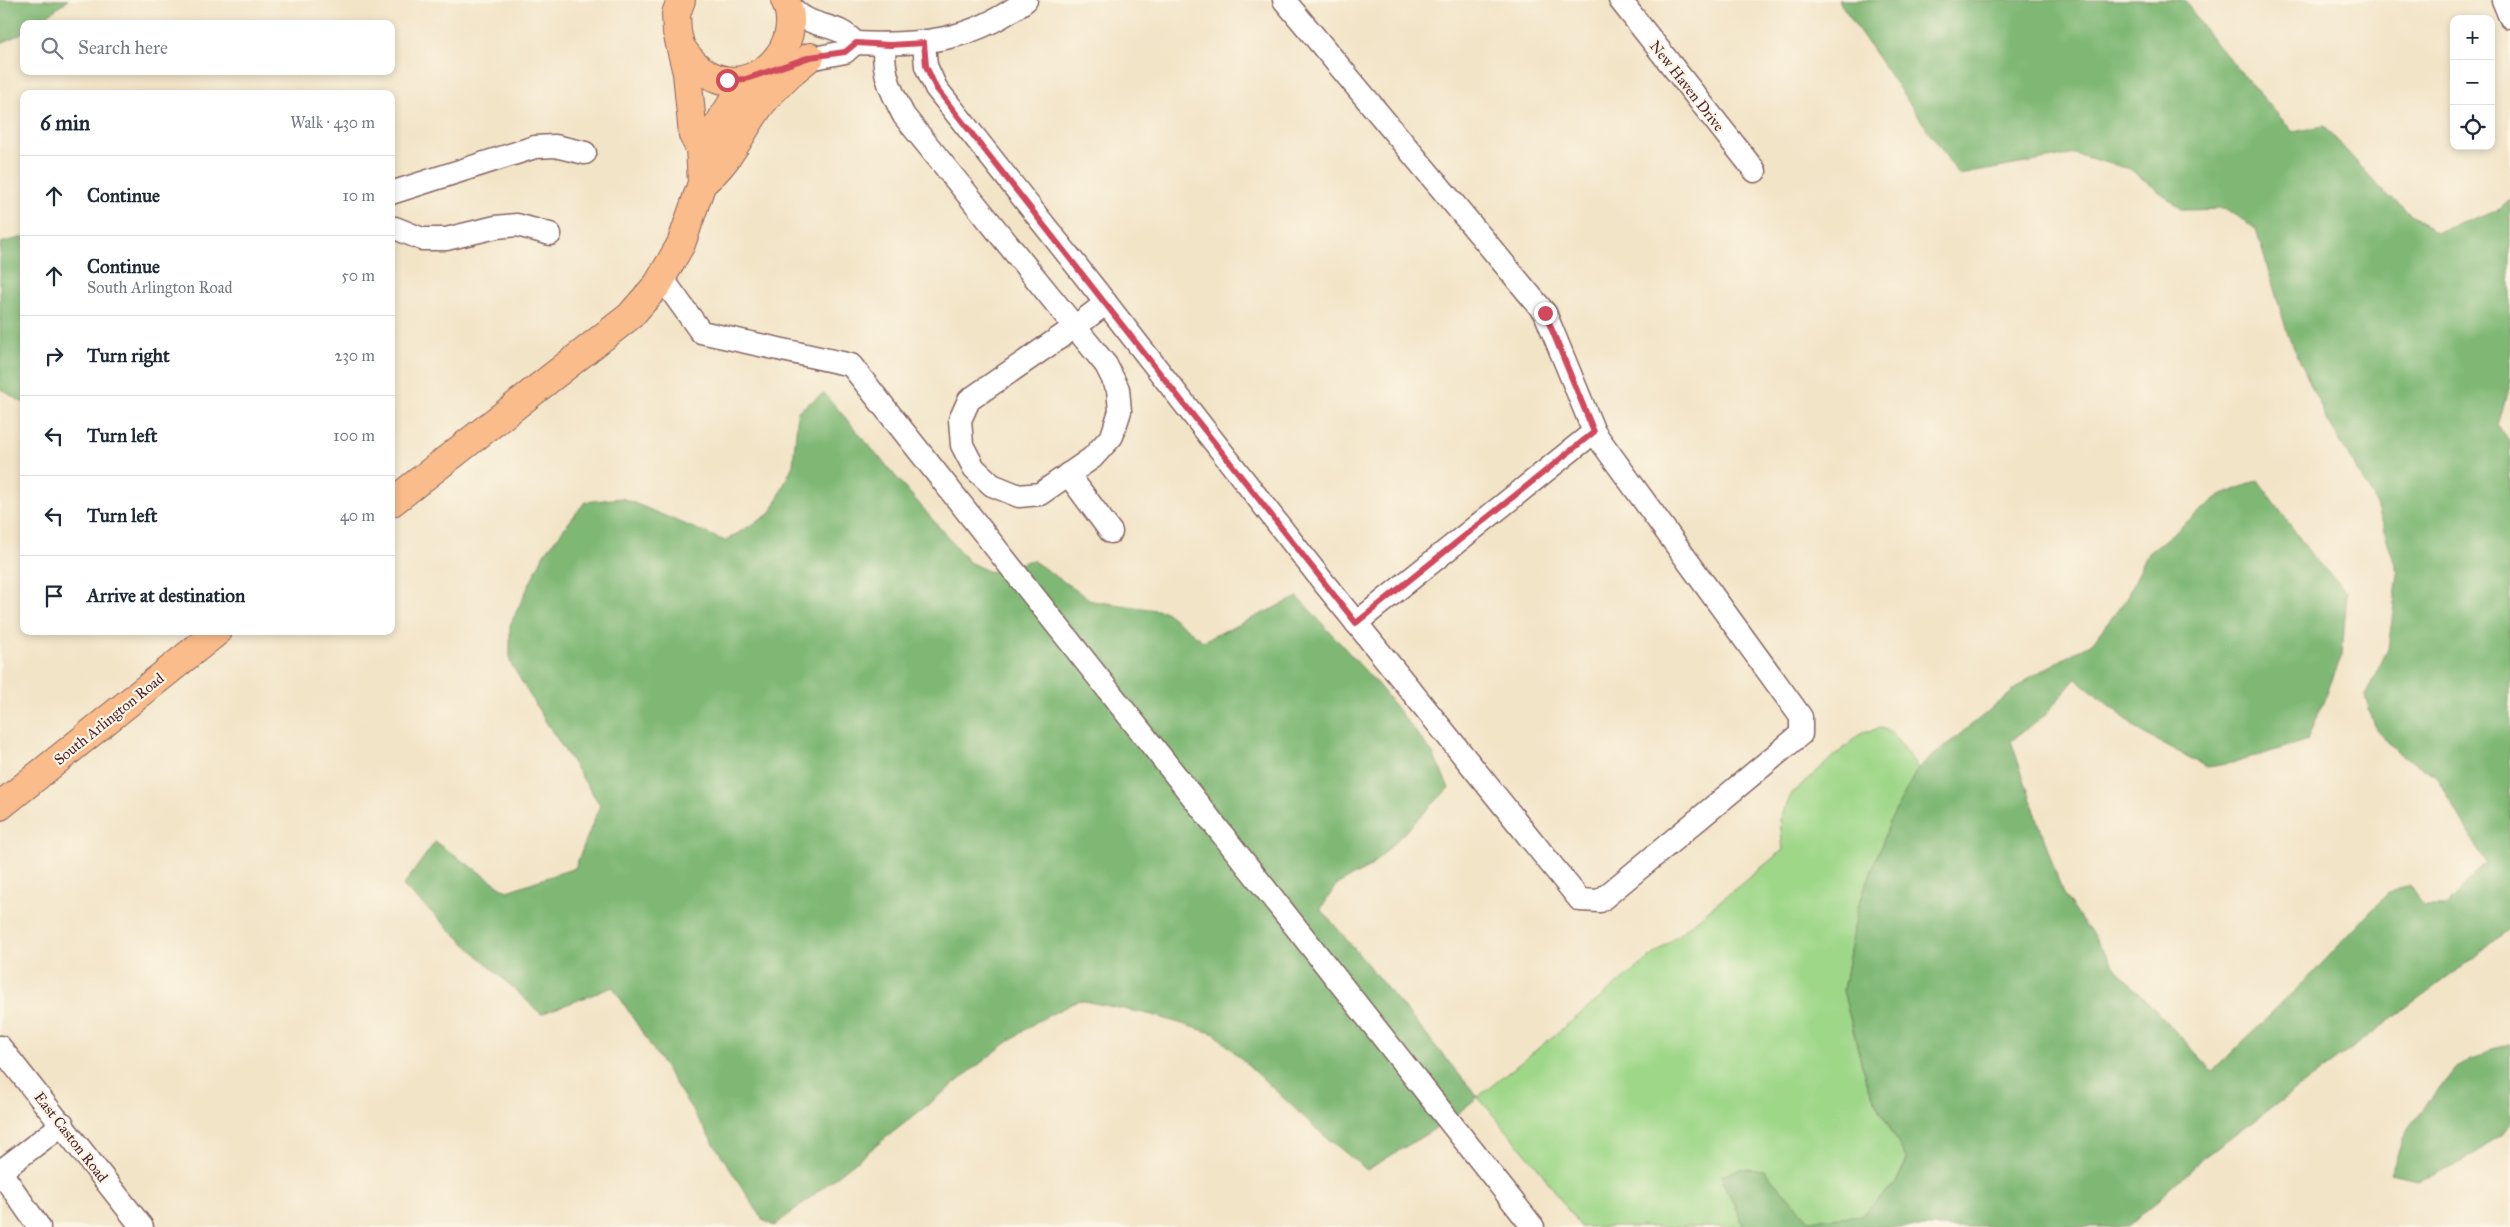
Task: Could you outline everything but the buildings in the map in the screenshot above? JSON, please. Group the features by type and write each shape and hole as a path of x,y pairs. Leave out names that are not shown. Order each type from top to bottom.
{"main road":[{"path":"395,500 630,316 662,278 682,244 702,183 700,148 693,135 683,50 677,32 676,14 681,0"},
{"path":"700,148 708,141 742,89 779,58 788,41 791,22 786,1"},
{"path":"683,50 694,64 709,75 727,80 746,79 760,73"},
{"path":"702,183 719,170 762,104 788,75 810,57"},
{"name":"South Arlington Road","path":"0,806 213,635"}],"street":[{"path":"760,73 810,57 845,52 856,43 924,43 964,33 1009,13 1026,0"},
{"path":"924,43 926,66 936,88 1106,302 1356,623 1580,900 1600,901 1801,734 1801,717 1594,432 1545,313 1284,0"},
{"name":"New Haven Drive","path":"1620,0 1755,171"},
{"path":"2503,0 2510,17"},
{"path":"786,1 796,14 803,19 810,23 847,32 856,43"},
{"path":"884,44 884,66 888,87 904,116 1075,327 1106,366 1118,389 1120,411 1112,436 1092,458 1040,494 1019,496 992,485 974,468 962,445 960,420 969,400 1075,327 1106,302"},
{"path":"395,193 535,147 555,146 585,152"},
{"path":"395,228 422,239 446,239 496,227 516,225 550,234"},
{"path":"662,278 701,332 851,365 1533,1227"},
{"path":"1356,623 1594,432"},
{"path":"1068,474 1111,532"},
{"name":"East Caston Road","path":"0,1047 63,1124 142,1227"},
{"path":"39,1227 0,1171 63,1124"}],"green space":[{"path":"0,0 68,0 41,20 20,20 20,34 0,44"},
{"path":"1838,0 2185,0 2207,33 2293,132 2324,126 2386,194 2435,233 2500,209 2510,200 2510,381 2498,426 2510,441 2510,928 2474,958 2205,1157 2128,1227 1744,1227 1721,1175 1741,1169 1764,1170 1809,1220 1861,1215 1896,1183 1907,1160 1867,1085 1843,990 1858,907 1891,819 1918,768 2032,676 2092,643 2127,598 2147,554 2218,497 2258,480 2313,557 2347,592 2342,655 2308,740 2238,762 2207,767 2143,733 2076,678 2045,715 2011,741 2063,894 2120,973 2213,1071 2314,972 2387,894 2410,884 2422,906 2446,906 2486,863 2436,776 2397,752 2376,729 2365,696 2388,649 2398,574 2374,499 2326,418 2288,335 2256,229 2227,209 2183,210 2130,169 2075,154 1959,175"},
{"path":"20,238 20,401 0,389 0,243"},
{"path":"824,393 969,562 990,572 1032,560 1092,601 1164,611 1203,641 1298,597 1379,686 1433,754 1449,788 1370,867 1336,885 1321,909 1478,1097 1448,1121 1367,1170 1322,1134 1215,1034 1153,1015 1079,1000 1036,1022 1001,1047 774,1226 763,1220 613,987 541,1014 403,886 435,842 507,891 575,868 600,805 510,662 510,625 544,554 585,502 622,498 725,541 771,513 793,465 798,411"},
{"path":"1882,728 1891,732 1918,768 1891,820 1858,907 1843,990 1867,1085 1907,1159 1896,1183 1861,1216 1809,1220 1764,1170 1741,1169 1721,1175 1744,1227 1580,1227 1536,1165 1478,1097 1783,850 1780,819 1792,793 1862,732"},
{"path":"2510,1045 2510,1123 2501,1135 2461,1163 2418,1180 2390,1174 2408,1128 2455,1069 2492,1049"}],"route":[{"path":"727,80 746,79 785,64 810,57 845,52 856,43 890,45 924,43 926,66 936,88 1106,302 1356,623 1594,432 1563,361 1545,313"}]}
